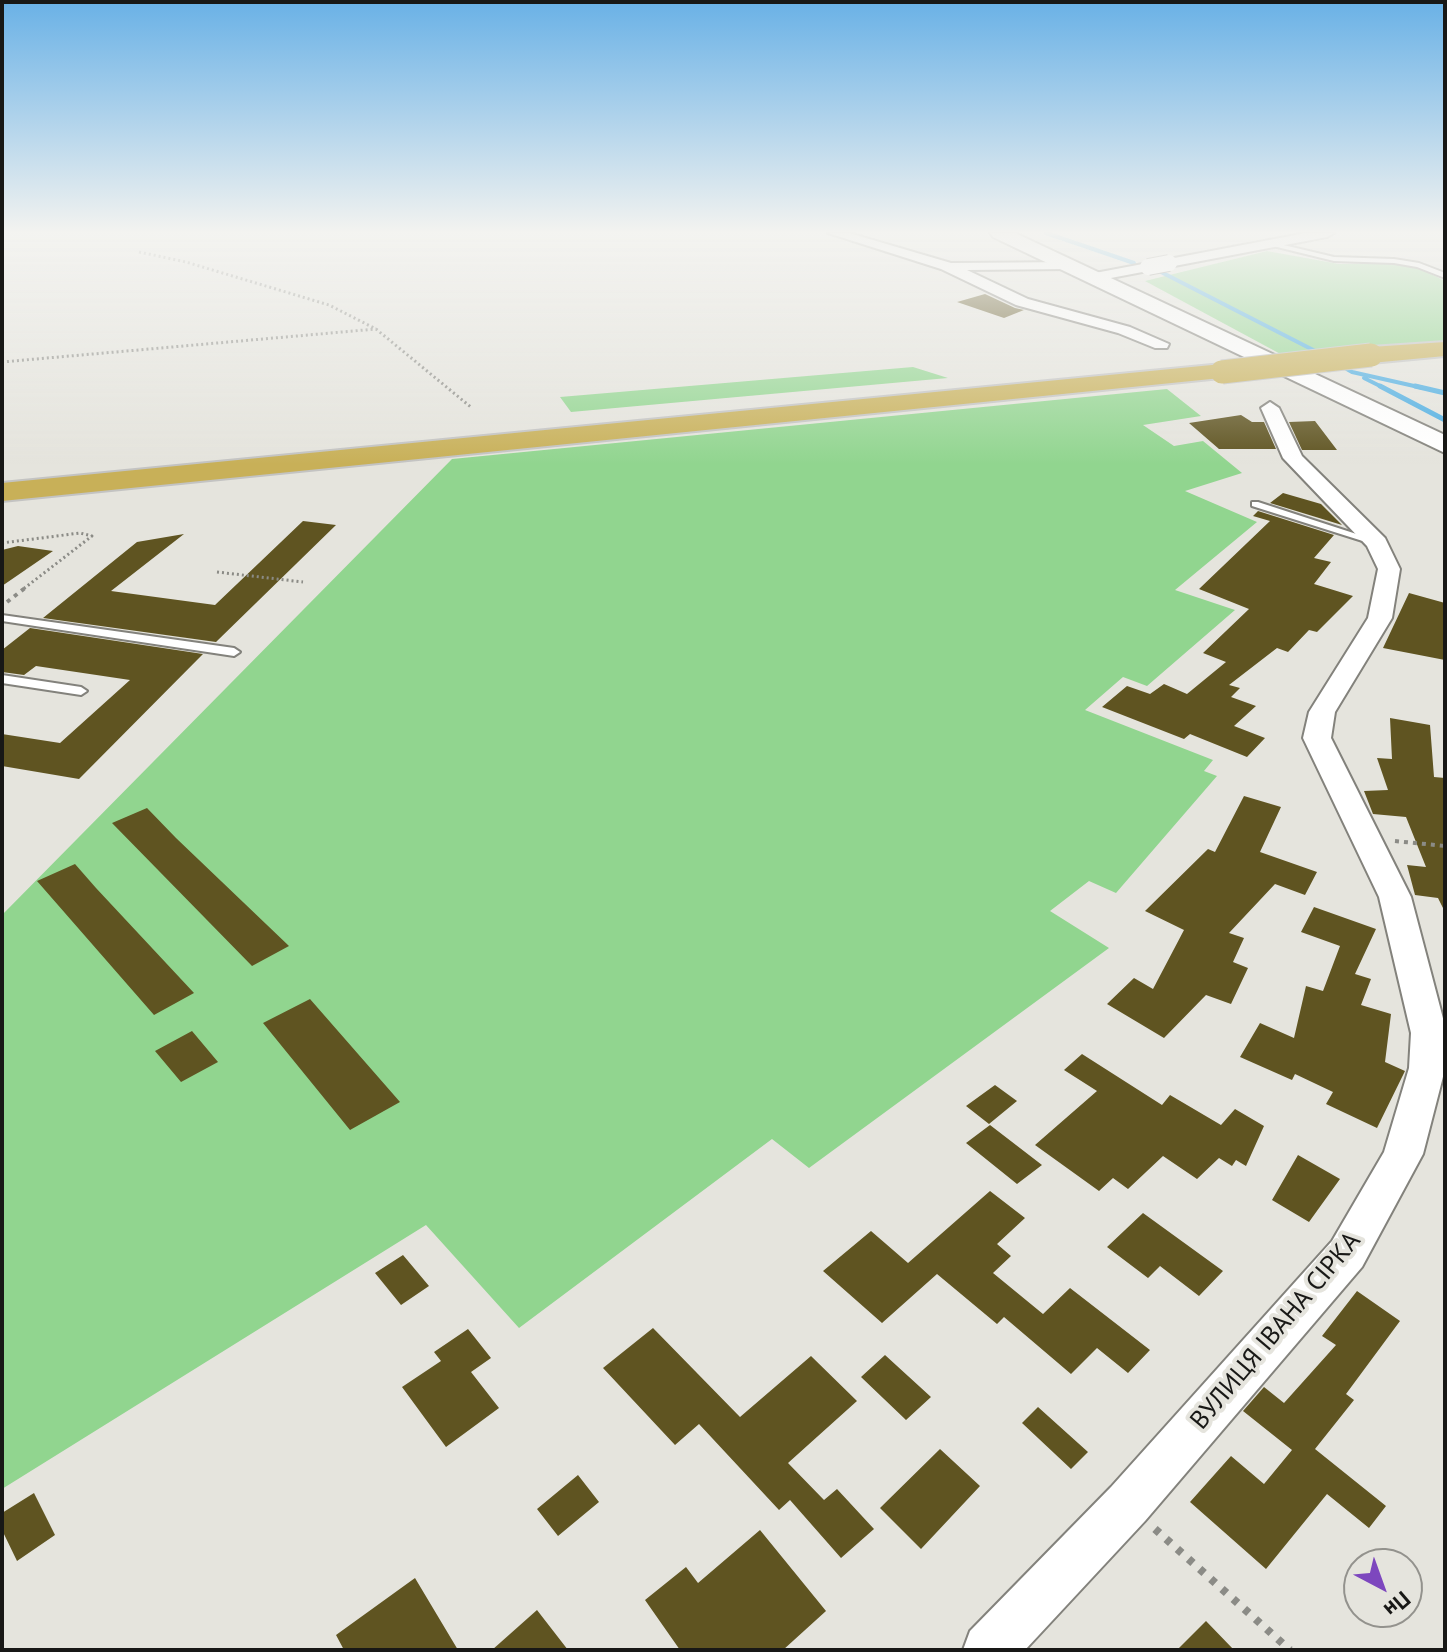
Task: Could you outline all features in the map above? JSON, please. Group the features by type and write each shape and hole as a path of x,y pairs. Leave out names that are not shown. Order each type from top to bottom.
{"highway":[{"path":"2,491 1445,349"}],"main road":[{"path":"1162,310 1445,445"}],"street":[{"path":"1051,310 1124,330 1161,344"},
{"name":"ВУЛИЦЯ ІВАНА СІРКА","path":"989,1650 1128,1504 1347,1254 1408,1143 1430,1056 1429,1033 1395,897 1322,752 1316,734 1322,712 1382,613 1389,572 1377,543 1293,458 1270,408"}],"lane":[{"path":"1255,504 1377,543"},
{"path":"2,618 234,652"},
{"path":"2,679 81,691"}],"path":[{"path":"339,310 376,329 472,408"},
{"path":"2,362 376,329"},
{"path":"2,543 68,534 92,536 2,606"},
{"path":"217,572 303,582"},
{"path":"1366,838 1445,846"},
{"path":"1128,1504 1290,1650"}],"green space":[{"path":"1199,310 1445,310 1445,342 1286,357"},
{"path":"913,367 948,378 571,412 560,397"},
{"path":"1167,389 1201,416 1143,425 1174,446 1203,441 1242,473 1185,491 1257,522 1175,590 1235,610 1147,686 1123,677 1085,710 1213,760 1204,771 1217,776 1116,893 1089,881 1050,911 1109,948 809,1168 772,1139 519,1328 426,1225 2,1489 2,915 452,459"}],"building":[{"path":"981,310 1024,310 1004,318"},
{"path":"1241,415 1252,422 1264,422 1276,449 1219,449 1189,423"},
{"path":"1315,421 1337,450 1302,450 1289,422"},
{"path":"1283,493 1321,504 1342,525 1270,503"},
{"path":"1258,511 1334,535 1314,558 1331,562 1314,584 1353,596 1317,632 1309,630 1288,652 1277,648 1229,685 1240,688 1231,697 1256,706 1234,726 1265,738 1247,757 1190,734 1184,739 1102,707 1127,686 1150,694 1164,684 1187,694 1226,662 1203,653 1249,609 1199,589 1270,521 1253,516"},
{"path":"303,521 336,525 216,642 43,618 137,542 184,534 111,591 215,605"},
{"path":"18,546 53,551 2,586 2,550"},
{"path":"1409,593 1445,603 1445,660 1383,648"},
{"path":"30,628 203,654 79,779 2,766 2,734 60,743 130,680 36,666 24,675 2,672 2,650"},
{"path":"1390,718 1430,725 1434,777 1445,778 1445,912 1438,898 1415,895 1407,865 1426,867 1406,817 1373,814 1364,791 1388,790 1377,758 1392,759"},
{"path":"1244,796 1281,807 1260,852 1317,872 1305,895 1275,884 1229,933 1244,938 1233,962 1248,968 1231,1004 1206,995 1164,1038 1107,1004 1134,978 1153,989 1184,930 1145,911 1208,849 1215,852"},
{"path":"147,808 289,946 252,966 112,823"},
{"path":"75,864 194,993 154,1015 37,881"},
{"path":"1314,907 1376,929 1355,974 1371,979 1361,1005 1391,1014 1385,1062 1405,1071 1377,1128 1326,1104 1333,1092 1295,1074 1292,1080 1240,1057 1260,1023 1294,1038 1306,986 1323,991 1340,946 1301,932"},
{"path":"310,999 400,1102 350,1130 263,1023"},
{"path":"192,1031 218,1062 181,1082 155,1051"},
{"path":"1082,1054 1162,1105 1170,1095 1221,1125 1235,1109 1264,1126 1246,1166 1236,1160 1232,1166 1219,1158 1197,1179 1163,1156 1128,1189 1113,1178 1099,1191 1035,1145 1097,1091 1064,1070"},
{"path":"995,1085 1017,1101 989,1124 966,1106"},
{"path":"990,1125 1042,1165 1017,1184 966,1143"},
{"path":"1298,1155 1340,1179 1309,1222 1272,1200"},
{"path":"990,1191 1025,1218 997,1244 1011,1256 993,1273 1043,1314 1070,1288 1150,1350 1128,1373 1097,1348 1071,1374 1004,1317 997,1324 937,1274 882,1323 823,1271 871,1231 908,1263"},
{"path":"1143,1213 1223,1271 1199,1296 1160,1266 1148,1278 1107,1247"},
{"path":"403,1255 429,1286 401,1305 375,1273"},
{"path":"1357,1291 1400,1321 1346,1394 1354,1400 1315,1449 1386,1506 1369,1528 1327,1494 1266,1569 1190,1502 1231,1456 1264,1484 1292,1450 1243,1411 1264,1387 1284,1403 1336,1345 1322,1336"},
{"path":"653,1328 740,1417 811,1356 857,1401 788,1463 824,1500 837,1489 874,1529 841,1558 790,1500 779,1510 699,1424 675,1445 603,1368"},
{"path":"468,1329 491,1358 471,1372 499,1408 446,1447 402,1387 441,1361 434,1352"},
{"path":"885,1355 931,1397 906,1420 861,1377"},
{"path":"1038,1407 1088,1452 1071,1469 1022,1423"},
{"path":"940,1449 980,1486 921,1549 880,1508"},
{"path":"578,1475 599,1502 558,1536 537,1509"},
{"path":"34,1493 55,1535 17,1561 2,1530 2,1513"},
{"path":"760,1530 826,1611 783,1650 680,1650 645,1600 686,1567 698,1583"},
{"path":"415,1578 458,1650 344,1650 336,1635"},
{"path":"537,1610 568,1650 492,1650"},
{"path":"1206,1621 1234,1650 1177,1650"}],"waterway":[{"path":"1235,310 1323,355"},
{"path":"1338,364 1352,372 1423,388"},
{"path":"1364,378 1380,386"},
{"path":"1380,386 1384,388"},
{"path":"1380,386 1445,420"},
{"path":"1415,386 1445,393"}]}
